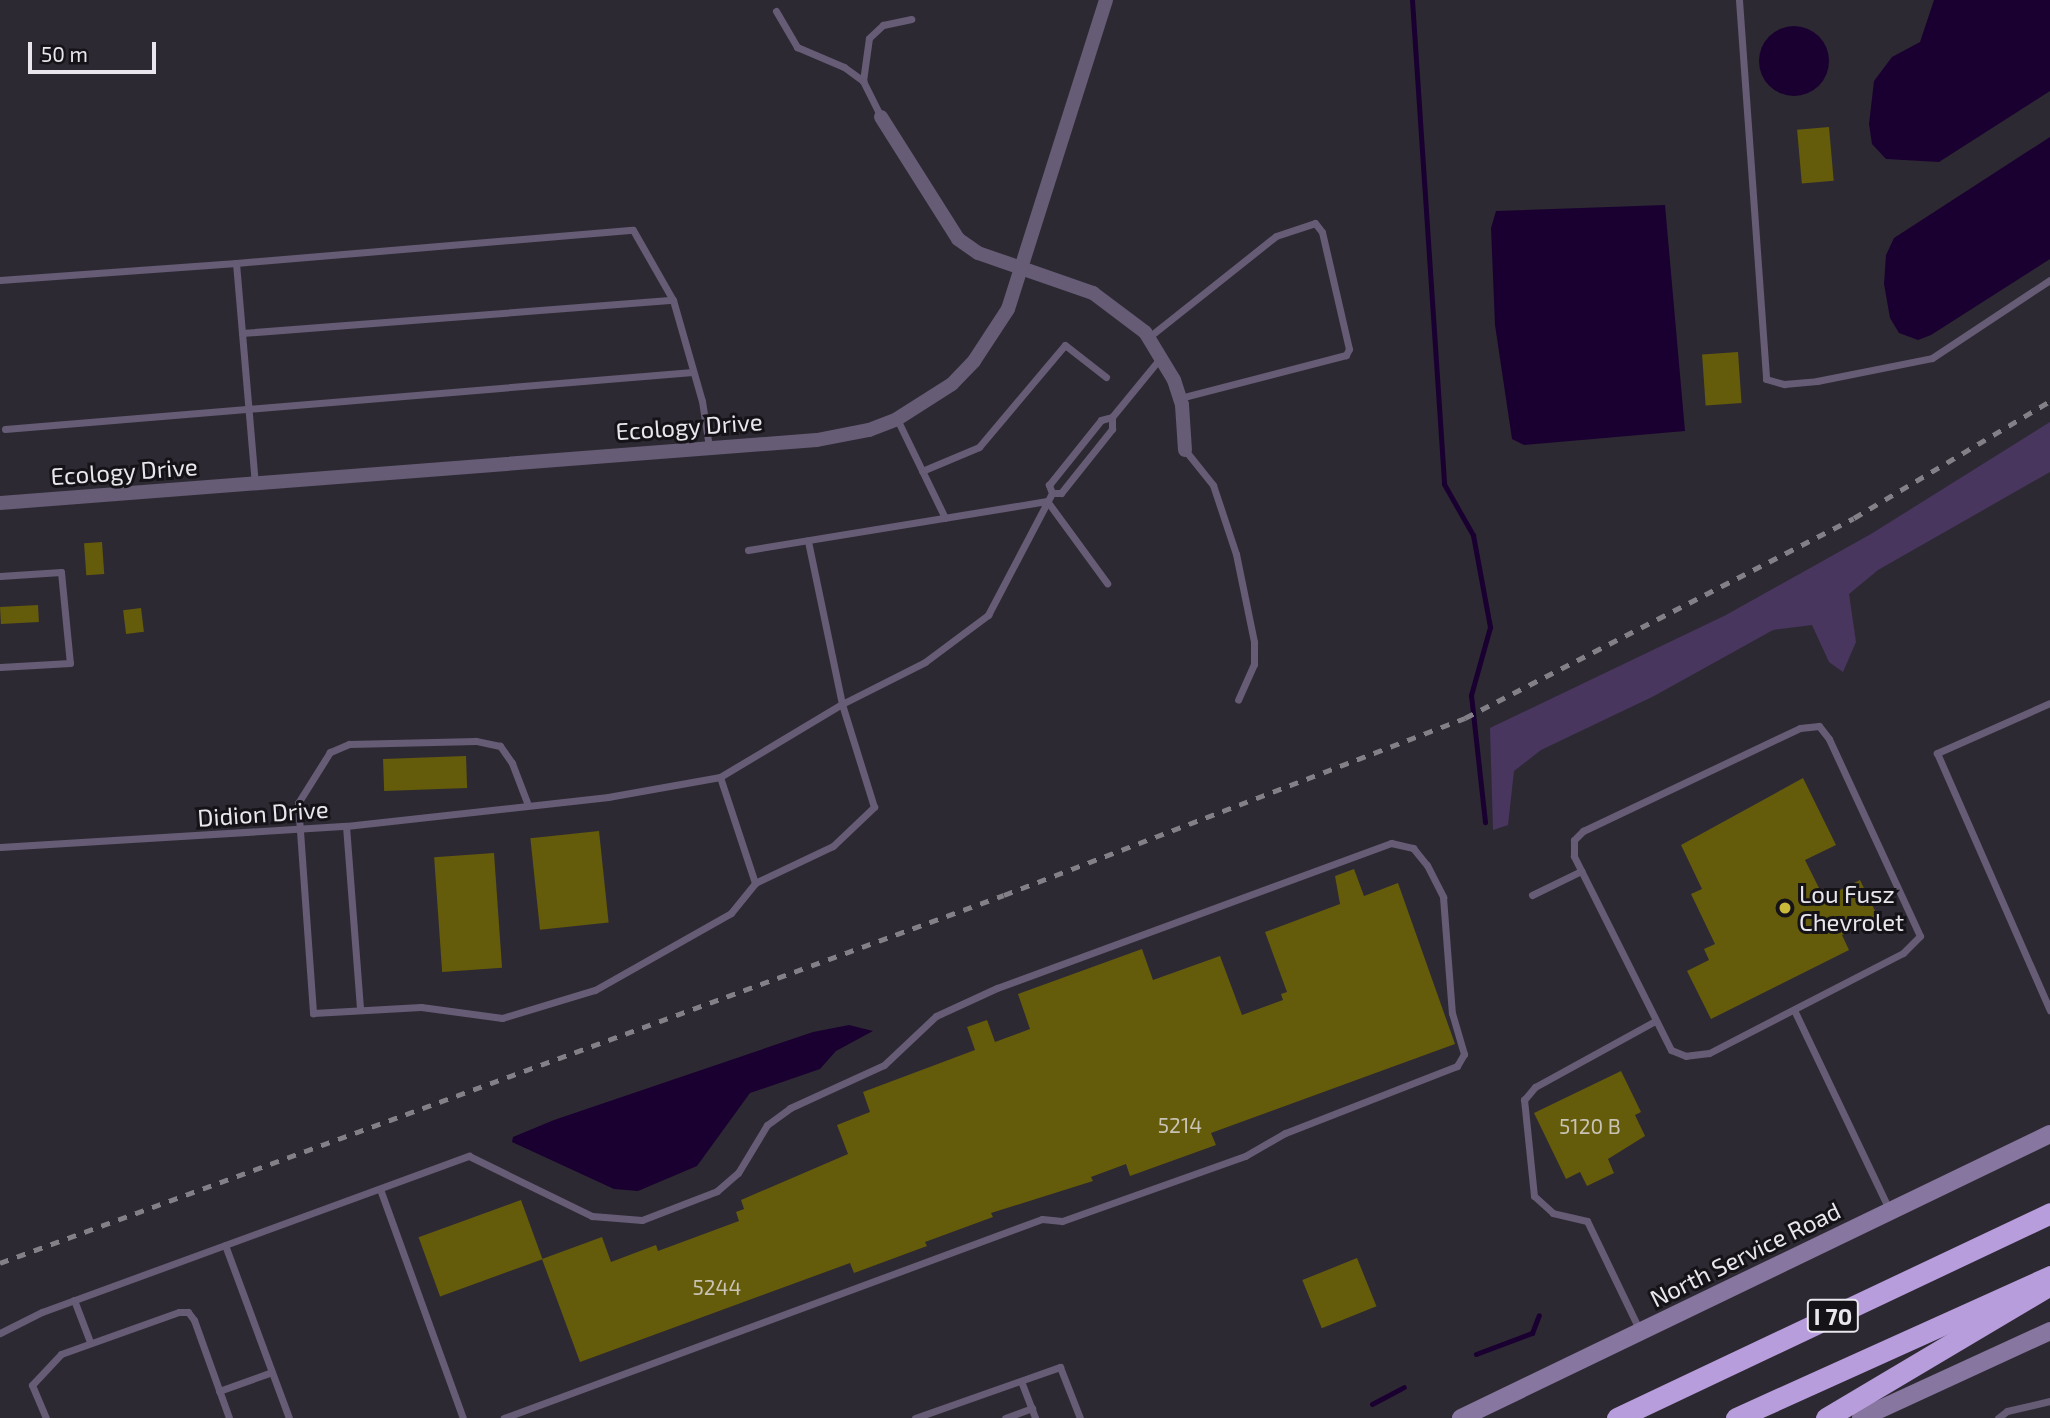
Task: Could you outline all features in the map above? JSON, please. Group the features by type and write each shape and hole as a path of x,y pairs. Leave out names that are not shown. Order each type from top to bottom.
{"highway":[{"name":"I 70","path":"1617,1418 2050,1213"},
{"name":"I 70","path":"1736,1418 2050,1276"},
{"path":"1826,1418 2024,1304 2050,1284"}],"street":[{"name":"Ecology Drive","path":"0,503 817,440 869,430 897,419 926,403 974,361 1008,309 1023,270 1105,0"},
{"path":"881,117 958,239 978,254 1093,293 1125,312 1149,337 1163,355 1180,398 1185,450"},
{"name":"North Service Road","path":"1461,1418 2050,1134"},
{"path":"1861,1418 2050,1331"}],"lane":[{"path":"1739,0 1766,379 1784,384 1817,381 1932,358 2050,280"},
{"path":"776,11 797,47 844,67 863,81 881,117"},
{"path":"863,81 869,38 884,25 911,19"},
{"path":"1149,337 1276,236 1315,223 1322,232 1349,349 1346,355 1180,398"},
{"path":"0,280 633,230 673,300 693,372 709,447"},
{"path":"236,263 255,483"},
{"path":"242,333 673,300"},
{"path":"922,471 979,447 1065,345 1106,377"},
{"path":"1052,493 1049,485 1101,420 1112,417 1163,355"},
{"path":"5,429 693,372"},
{"path":"1052,493 1061,493 1112,429 1112,417"},
{"path":"897,419 945,518"},
{"path":"1185,450 1213,485 1236,554 1254,642 1254,664 1238,700"},
{"path":"755,883 720,777 842,704 925,662 988,615 1052,493"},
{"path":"748,550 1047,501"},
{"path":"1047,501 1107,583"},
{"path":"528,805 512,763 500,746 476,741 349,744 330,752 321,762 298,803 313,1013 421,1007 502,1018 595,990 731,913 755,883 833,846 874,807 842,704 808,541"},
{"path":"0,576 61,572 70,663 0,667"},
{"path":"2050,703 1937,753 2050,1010"},
{"path":"1819,726 1835,751 1920,936 1903,953 1795,1012 1709,1053 1686,1056 1671,1049 1653,1022 1581,872 1574,856 1574,840 1583,831 1800,728 1819,726"},
{"name":"Didion Drive","path":"0,848 346,826 608,797 720,777"},
{"path":"346,826 360,1009"},
{"path":"0,1333 74,1300 469,1156 592,1216 642,1220 717,1191 738,1173 767,1125 790,1108 884,1065 936,1016 960,1005 1391,843 1413,848 1427,865 1443,897 1452,1013 1464,1054 1457,1066 1285,1133 1245,1156 1062,1221 1042,1219 504,1418"},
{"path":"1532,895 1581,872"},
{"path":"1795,1012 1890,1211"},
{"path":"1640,1332 1587,1221 1553,1213 1534,1196 1524,1100 1535,1087 1653,1022"},
{"path":"380,1189 463,1418"},
{"path":"225,1245 289,1418"},
{"path":"74,1300 90,1342"},
{"path":"46,1418 32,1385 61,1354 90,1342 188,1312 229,1418"},
{"path":"915,1418 1060,1367 1080,1418"},
{"path":"219,1391 272,1371"},
{"path":"1021,1381 1035,1418"},
{"path":"1997,1418 2007,1411 2050,1401"},
{"path":"1005,1418 1032,1408"}],"shaded area":[{"path":"1934,0 2050,0 2050,91 1939,162 1886,159 1872,144 1869,124 1874,81 1892,57 1920,42"},
{"path":"1794,26 1819,36 1829,61 1819,86 1794,96 1769,86 1759,61 1769,36"},
{"path":"2050,137 2050,259 1931,335 1918,340 1899,333 1890,318 1884,284 1886,255 1894,238"},
{"path":"1665,205 1685,431 1524,445 1512,439 1495,325 1491,228 1496,211"},
{"path":"2050,422 2050,472 1878,570 1849,594 1856,642 1843,672 1829,662 1812,625 1773,630 1654,696 1541,750 1514,771 1508,825 1493,830 1490,728 1726,615 1871,534"},
{"path":"849,1025 873,1031 836,1051 820,1069 750,1093 697,1166 638,1191 614,1189 512,1142 513,1137 554,1120 813,1032"}],"building":[{"path":"1829,127 1834,181 1802,184 1797,130"},
{"path":"1738,352 1742,403 1706,405 1702,355"},
{"path":"102,542 104,574 86,575 84,543"},
{"path":"38,605 39,622 1,624 0,607"},
{"path":"141,608 144,632 126,634 123,610"},
{"path":"466,756 467,788 384,791 383,759"},
{"name":"Lou Fusz Chevrolet","path":"1803,778 1836,845 1805,860 1824,898 1860,880 1878,917 1842,935 1849,950 1711,1019 1687,971 1709,960 1704,949 1715,944 1691,894 1702,889 1681,845"},
{"path":"599,831 609,922 540,930 530,838"},
{"path":"494,853 502,968 442,972 434,857"},
{"path":"1354,869 1364,896 1398,883 1455,1044 1211,1133 1216,1145 1130,1176 1126,1164 1091,1177 1093,1181 991,1213 993,1217 925,1242 927,1246 854,1273 850,1263 580,1362 542,1259 602,1237 611,1262 656,1245 658,1251 739,1221 736,1212 744,1209 741,1200 848,1154 837,1125 870,1112 863,1092 975,1050 967,1027 987,1020 995,1042 1030,1029 1018,994 1142,949 1153,980 1220,956 1242,1015 1283,1000 1281,994 1287,992 1265,932 1340,904 1335,876"},
{"path":"1621,1071 1641,1112 1635,1115 1645,1136 1608,1159 1614,1173 1587,1186 1580,1172 1566,1179 1534,1113"},
{"path":"521,1200 543,1259 440,1296 419,1237"},
{"path":"1357,1258 1376,1306 1322,1328 1302,1280"}],"waterway":[{"path":"1412,0 1444,484 1473,535 1490,627 1471,695 1485,822"},
{"path":"1476,1354 1532,1333 1539,1315"},
{"path":"1372,1404 1404,1387"}],"railway":[{"path":"0,1263 1004,895 1465,718 1854,518 2050,401"}],"place":[{"name":"Lou Fusz Chevrolet","path":"1785,908"}]}
